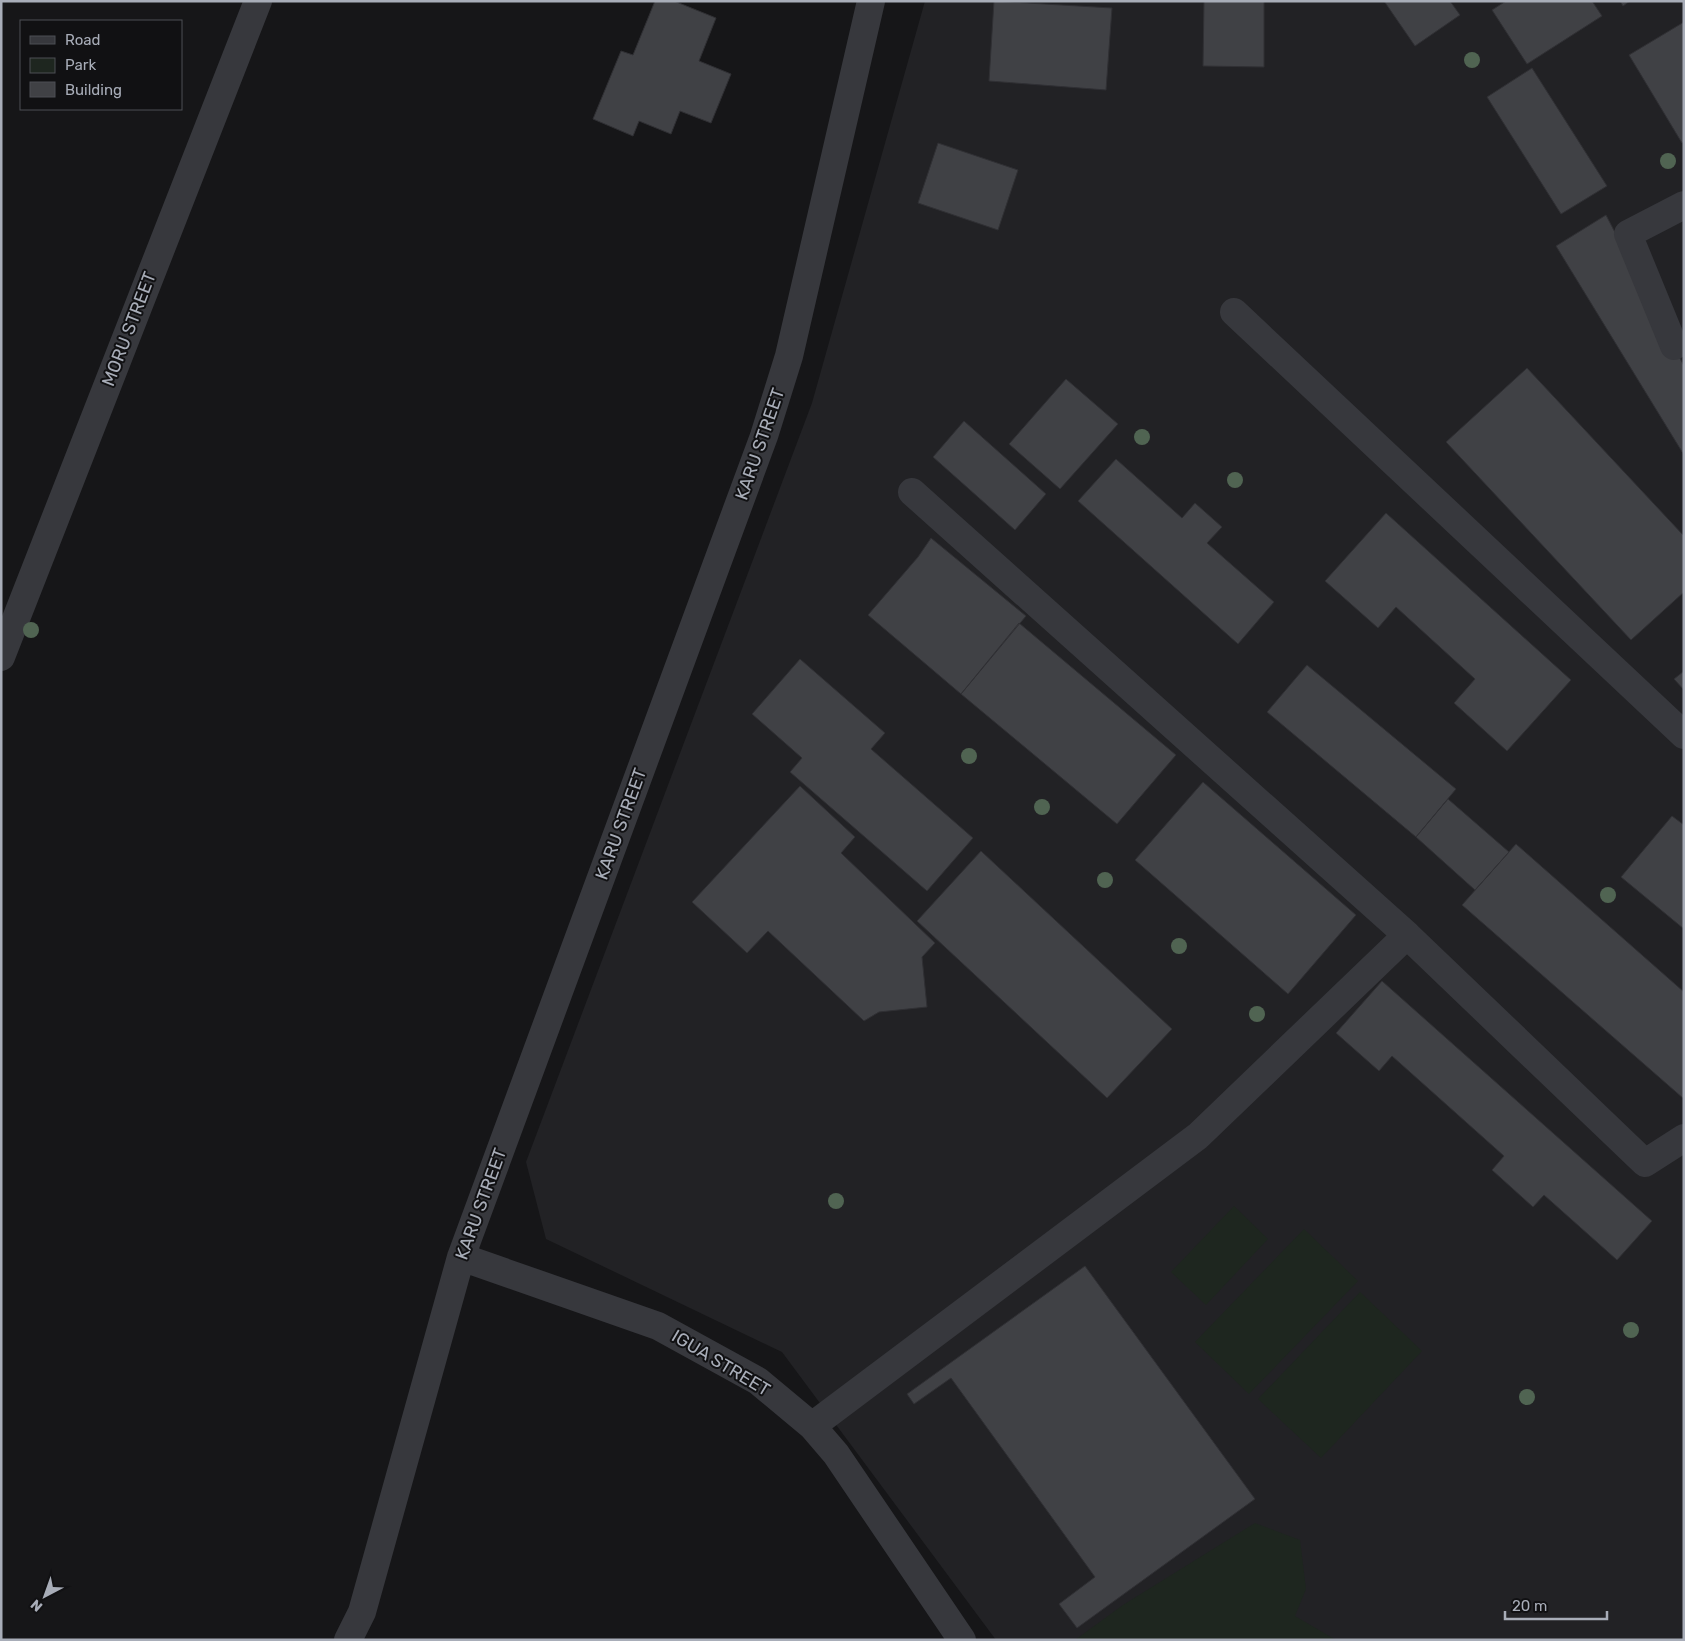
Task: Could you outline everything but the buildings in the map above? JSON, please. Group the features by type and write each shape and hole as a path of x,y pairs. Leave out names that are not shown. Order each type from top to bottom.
{"street":[{"name":"MORU STREET","path":"1,657 258,1"},
{"name":"KARU STREET","path":"348,1640 362,1612 461,1257 764,436 789,356 871,1"},
{"path":"1674,346 1628,234 1684,205"},
{"path":"1234,312 1684,736"},
{"path":"912,492 1407,935 1645,1163 1684,1138"},
{"path":"812,1426 1198,1136 1407,935"},
{"name":"IGUA STREET","path":"461,1257 658,1326 758,1381 812,1426 836,1454 962,1640"}],"shaded area":[{"path":"925,1 1684,1 1684,1640 996,1640 782,1352 546,1239 526,1162 812,403"}],"green space":[{"path":"1234,1206 1268,1239 1206,1305 1171,1272"},
{"path":"1304,1229 1358,1281 1249,1394 1195,1342"},
{"path":"1360,1292 1422,1351 1321,1458 1258,1399"},
{"path":"1255,1523 1300,1540 1306,1589 1295,1616 1336,1640 1075,1640 1123,1605"}]}
